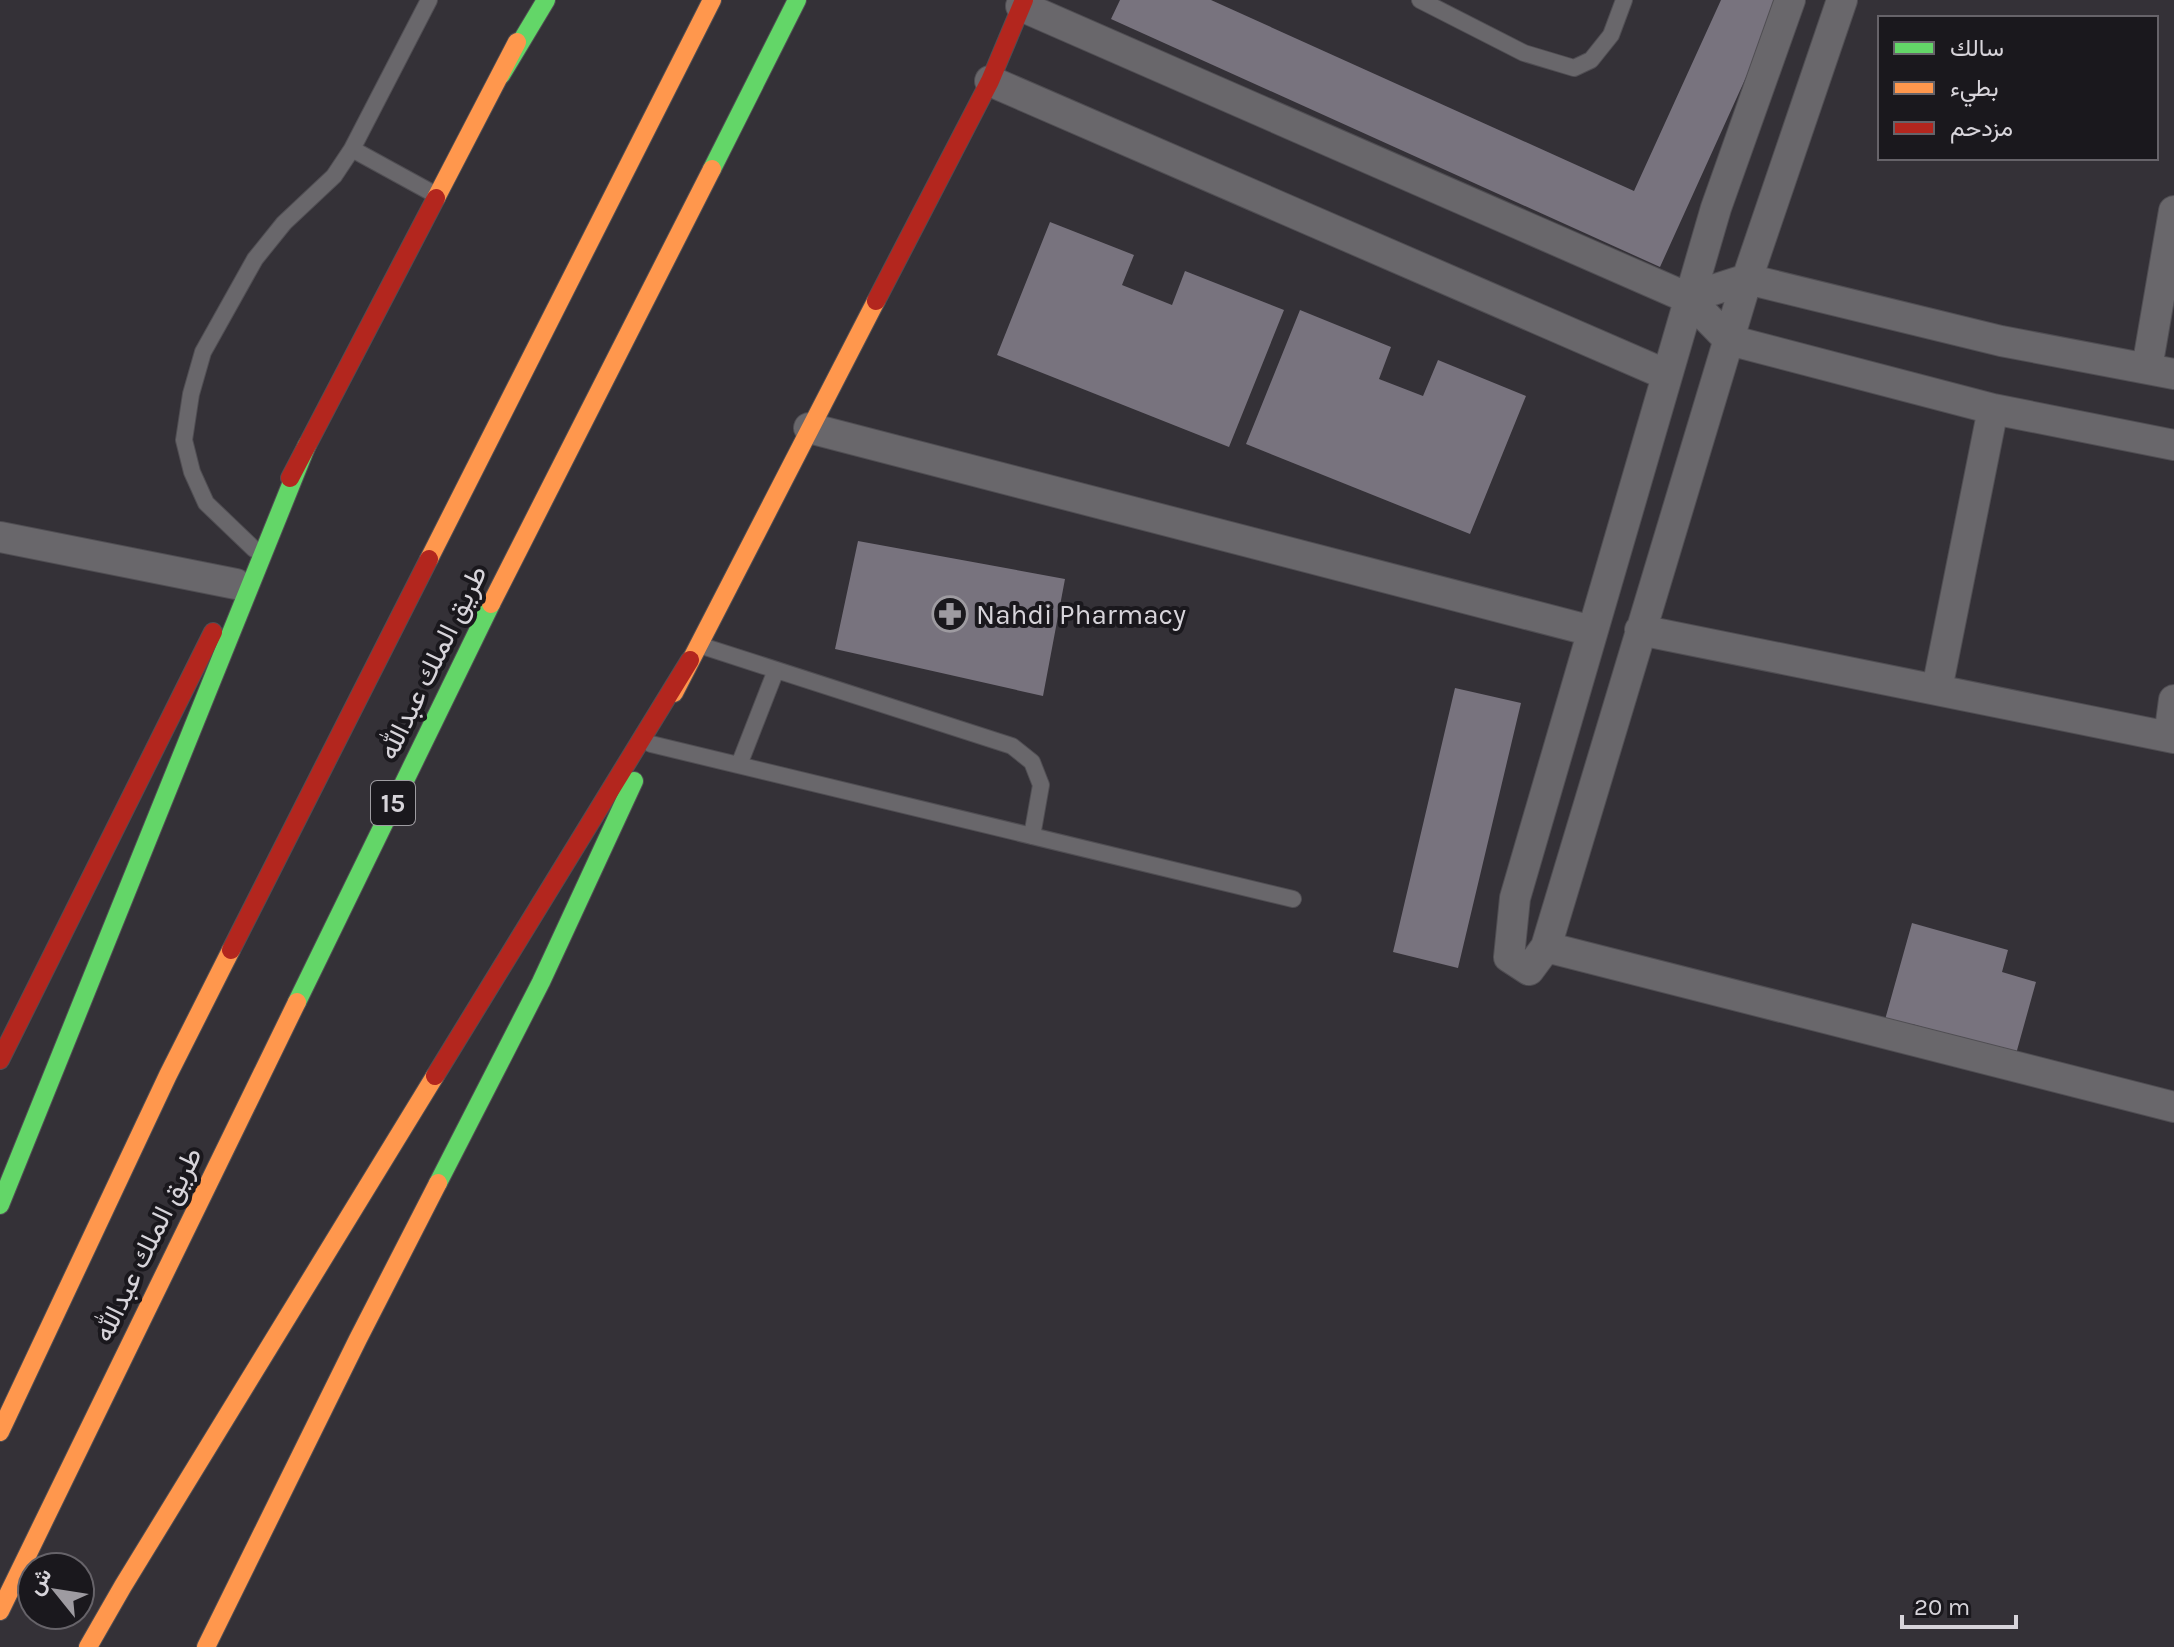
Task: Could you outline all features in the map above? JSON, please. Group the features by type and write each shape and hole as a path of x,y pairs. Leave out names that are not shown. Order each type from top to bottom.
{"main road":[{"path":"0,1060 236,584 537,0"},
{"path":"501,75 546,0"},
{"name":"طريق الملك عبدالله","path":"0,1432 168,1075 712,0"},
{"name":"طريق الملك عبدالله","path":"0,1611 456,674 797,0"},
{"path":"206,1647 358,1339 541,982 694,652 990,81 1022,3"},
{"path":"0,1205 307,445"},
{"path":"88,1647 694,652"},
{"path":"193,1647 358,1339"},
{"path":"226,1647 358,1339"}],"street":[{"path":"1790,0 1716,208 1688,298 1515,898 1509,957 1529,970 1546,947 1747,279 1842,0"},
{"path":"1022,3 1688,298 1729,340 1993,409 2174,445"},
{"path":"990,81 1667,375"},
{"path":"1688,298 1747,279 2001,341 2161,371 2174,211"},
{"path":"1937,689 1993,409"},
{"path":"809,428 1592,631"},
{"path":"0,537 236,584"},
{"path":"1640,630 2172,737 2174,700"},
{"path":"1546,947 2174,1107"}],"lane":[{"path":"254,549 206,503 192,472 184,440 191,394 203,352 255,259 284,223 334,176 352,149 429,0"},
{"path":"1420,0 1524,53 1574,68 1591,60 1611,35 1624,0"},
{"path":"352,149 437,196"},
{"path":"694,652 776,670 1012,746 1032,762 1041,785 1032,836"},
{"path":"739,765 776,670"},
{"path":"651,744 1293,899"}],"building":[{"path":"1120,0 1211,0 1634,191 1721,0 1781,0 1660,267 1111,19"},
{"path":"1050,222 1134,255 1122,285 1172,305 1185,271 1284,310 1229,447 997,355"},
{"path":"1300,310 1391,347 1379,379 1423,396 1438,360 1526,396 1470,534 1246,444"},
{"name":"Nahdi Pharmacy","path":"858,541 1065,579 1043,696 835,649"},
{"path":"1455,688 1521,703 1458,968 1393,952"},
{"path":"1912,923 2008,950 2002,972 2036,982 2016,1054 1912,1024 1907,1041 1881,1034"}],"traffic: fast":[{"path":"501,75 546,0"},
{"path":"712,169 797,0"},
{"path":"0,1205 307,445"},
{"path":"297,1002 491,604"},
{"path":"438,1183 541,982 634,781"}],"traffic: slow":[{"path":"429,559 712,0"},
{"path":"436,198 517,42"},
{"path":"491,604 712,169"},
{"path":"674,693 876,301"},
{"path":"0,1432 168,1075 231,950"},
{"path":"0,1611 297,1002"},
{"path":"88,1647 435,1076"},
{"path":"206,1647 438,1183"}],"traffic: jam":[{"path":"876,301 990,81 1024,0"},
{"path":"290,478 436,198"},
{"path":"231,950 429,559"},
{"path":"0,1060 213,632"},
{"path":"435,1076 690,660"}],"place":[{"name":"Nahdi Pharmacy","path":"950,614"}]}
